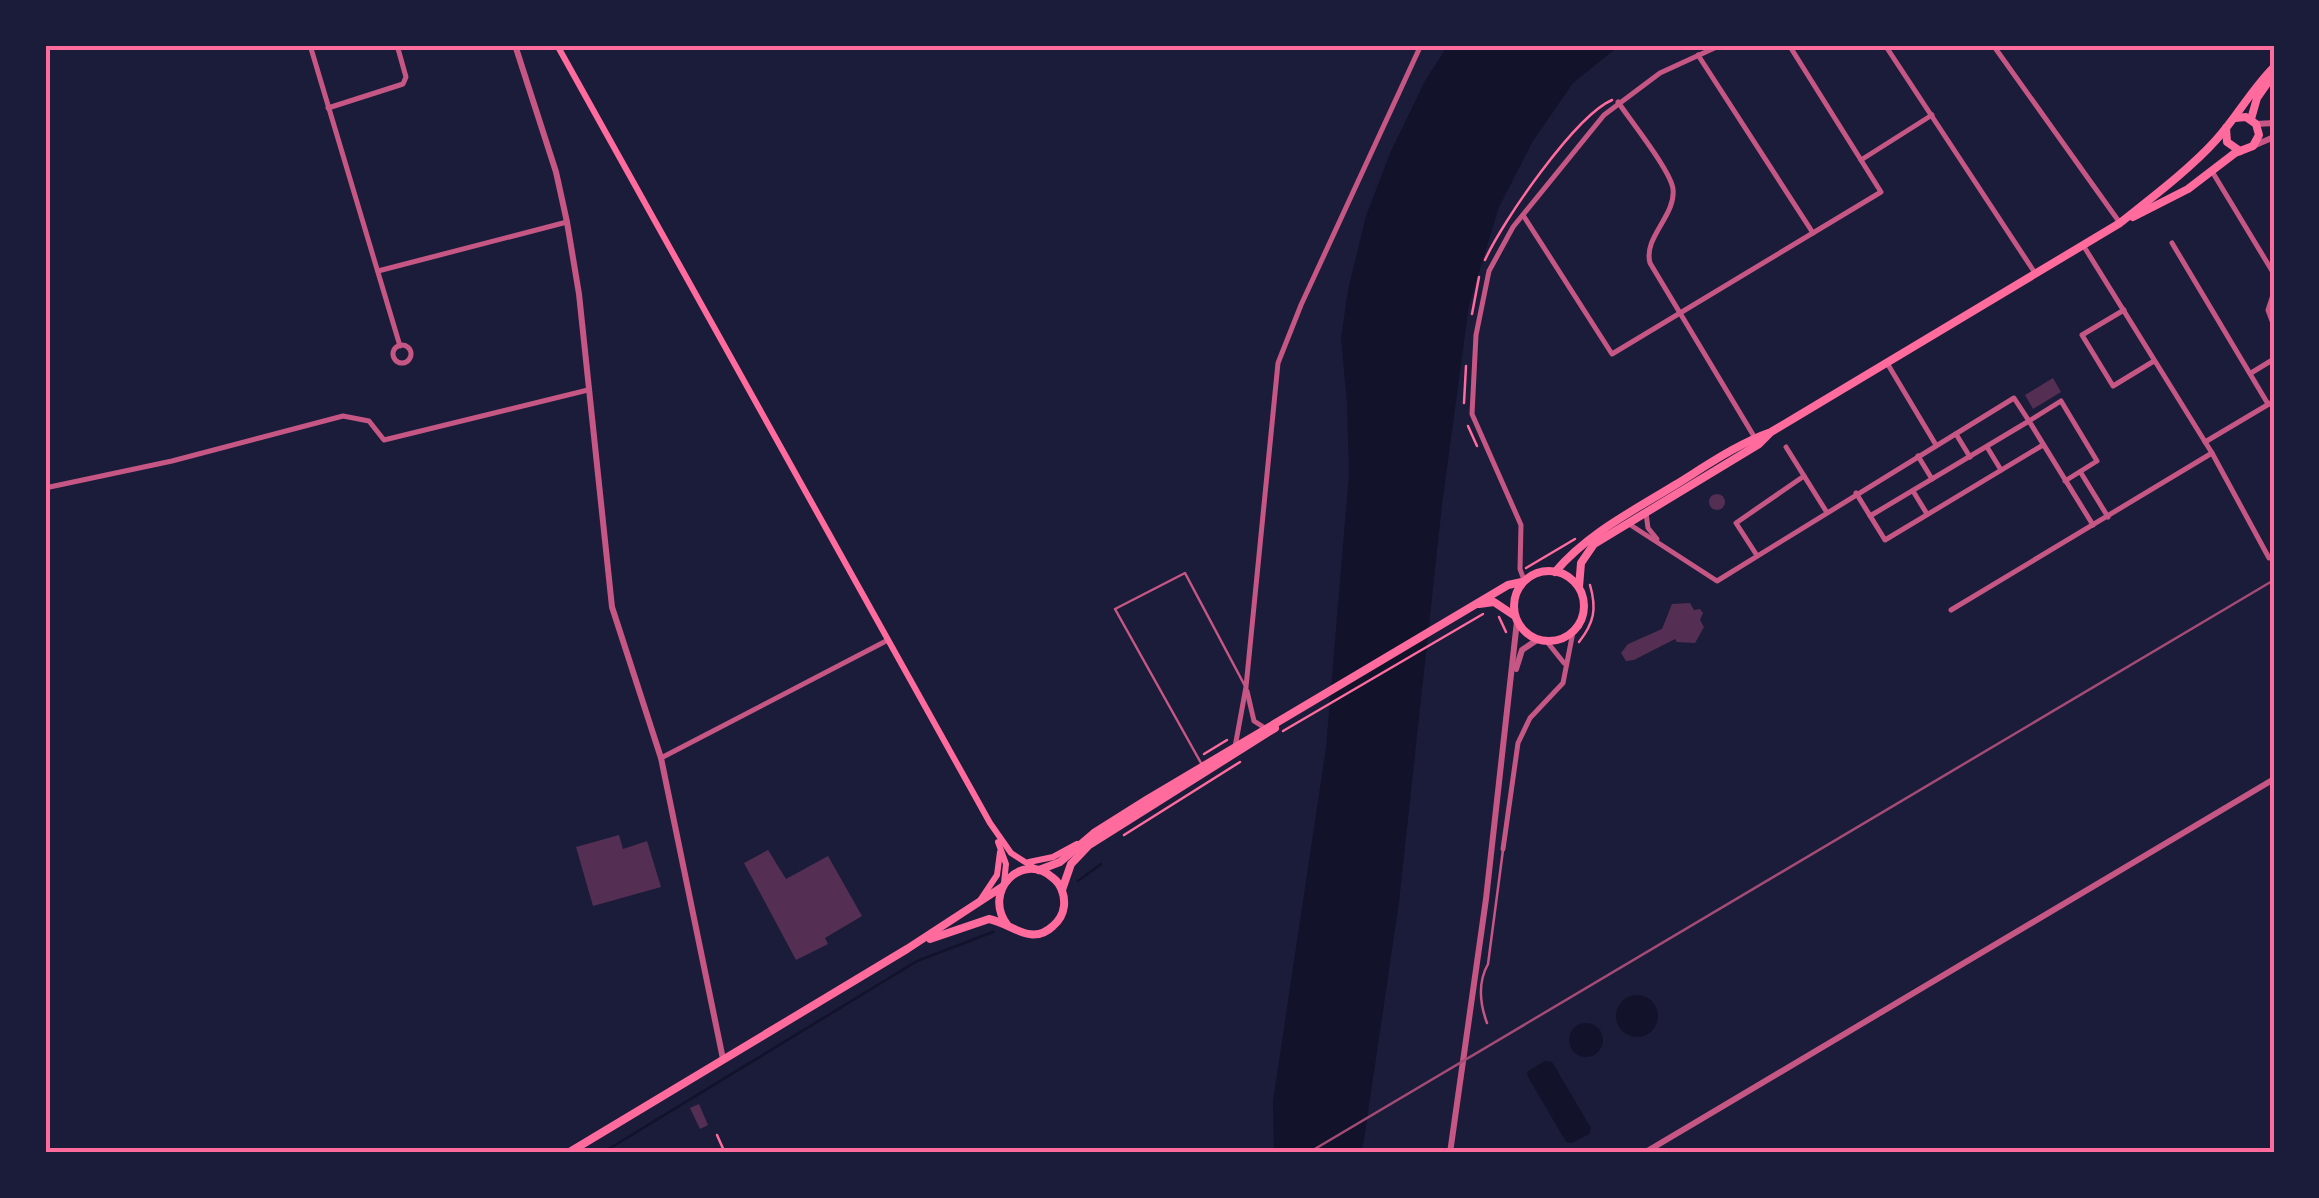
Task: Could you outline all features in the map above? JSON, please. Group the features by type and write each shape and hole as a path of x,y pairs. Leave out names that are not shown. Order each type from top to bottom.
{"main road":[{"path":"557,45 990,823 1007,848 1023,862 1050,875 1062,890"},
{"path":"2120,223 2155,196 2226,128 2244,99 2274,70"},
{"path":"1556,572 1592,536 2120,223 2172,198 2240,151 2254,146 2259,134 2253,122 2257,98 2274,70"},
{"path":"2235,118 2253,122"},
{"path":"2226,128 2227,142 2240,151"},
{"path":"1579,587 1586,552 1759,444 1771,432"},
{"path":"568,1153 907,949 978,903 1017,872 1060,862 1201,762 1235,747 1489,606 1508,585 1540,573 1556,572 1570,578 1584,599 1584,611 1573,632 1563,640 1548,643 1536,640 1516,618 1489,606"},
{"path":"1516,618 1514,598 1523,581"},
{"path":"907,949 984,919 1027,935 1048,930 1062,914 1062,890 1071,864 1089,846 1270,734 1282,721"},
{"path":"990,823 1006,864 998,908 1008,926"},
{"path":"1023,862 1053,857 1092,836"},
{"path":"978,903 997,876 1000,846"}],"street":[{"path":"310,45 400,346"},
{"path":"328,108 404,84 406,77 397,45"},
{"path":"515,45 556,172 567,222 579,294 612,607 661,758 723,1059"},
{"path":"1235,747 1246,687 1278,363 1418,45"},
{"path":"1523,581 1519,520 1476,426 1471,401 1485,286 1504,240 1590,130 1618,101 1660,73 1720,45"},
{"path":"1523,214 1612,354 1881,192 1789,45"},
{"path":"1885,45 2035,273"},
{"path":"1993,45 2120,223"},
{"path":"1698,55 1813,233"},
{"path":"1618,101 1672,187 1670,204 1648,254 1650,264 1756,438"},
{"path":"1861,160 1932,115"},
{"path":"2253,122 2274,123"},
{"path":"2254,146 2274,136"},
{"path":"2212,172 2274,274"},
{"path":"378,271 567,222"},
{"path":"2172,244 2271,402 2205,442"},
{"path":"2083,245 2212,453 2269,558"},
{"path":"2274,292 2268,310 2274,326"},
{"path":"2124,310 2082,335 2113,386 2155,360"},
{"path":"2250,374 2274,359"},
{"path":"1887,363 1936,445"},
{"path":"45,488 184,458 343,416 369,421 384,440 588,390"},
{"path":"1628,523 1717,581 2014,398 2093,526"},
{"path":"1870,516 2061,402 2097,461 2065,480"},
{"path":"1955,433 1970,457"},
{"path":"1856,493 1885,540 2044,445"},
{"path":"1786,447 1826,512"},
{"path":"1986,447 2002,471"},
{"path":"1952,610 2212,453"},
{"path":"1918,456 1932,479"},
{"path":"2080,472 2108,517"},
{"path":"1756,554 1736,523 1804,476"},
{"path":"1914,490 1928,515"},
{"path":"1646,512 1648,528 1662,544"},
{"path":"1450,1153 1486,899 1512,685 1516,618"},
{"path":"1503,849 1520,738 1532,716 1563,682 1573,632"},
{"path":"661,758 888,640"},
{"path":"1512,685 1520,653 1536,640"},
{"path":"1548,643 1561,655 1566,671"},
{"path":"1246,687 1254,721 1268,728"},
{"path":"1644,1153 2274,780"}],"lane":[{"path":"1201,762 1115,610 1185,573 1246,687"},
{"path":"1487,1023 1481,994 1503,849"}],"path":[{"path":"1485,260 1512,213 1582,124 1609,100 1618,101"},
{"path":"1471,318 1479,276"},
{"path":"1464,409 1467,354"},
{"path":"1466,420 1477,446"},
{"path":"1520,569 1588,532"},
{"path":"1575,649 1594,612 1588,578"},
{"path":"1272,739 1489,606 1508,638"},
{"path":"1201,762 1230,738"},
{"path":"1124,835 1232,769 1246,754"},
{"path":"717,1135 725,1153"}],"shaded area":[{"path":"1448,45 1620,45 1573,83 1533,141 1499,207 1469,305 1442,505 1399,902 1360,1153 1274,1153 1273,1101 1326,748 1349,474 1341,338 1348,290 1366,216 1391,151 1425,81"},
{"path":"1637,995 1652,1001 1658,1016 1652,1031 1637,1037 1622,1031 1616,1016 1622,1001"},
{"path":"1586,1023 1598,1028 1603,1040 1598,1052 1586,1057 1574,1052 1569,1040 1574,1028"},
{"path":"1545,1061 1552,1062 1591,1128 1589,1134 1572,1143 1566,1142 1527,1075"}],"building":[{"path":"2053,378 2061,392 2033,409 2025,395"},
{"path":"1717,494 1725,502 1717,510 1709,502"},
{"path":"1690,603 1694,610 1703,613 1700,620 1704,627 1695,643 1675,639 1626,661 1621,653 1628,644 1662,629 1672,604"},
{"path":"619,835 623,849 647,841 661,887 593,906 576,847"},
{"path":"768,850 786,879 828,856 862,916 825,938 828,944 796,960 744,863"},
{"path":"699,1104 708,1125 700,1129 690,1108"}],"waterway":[{"path":"1078,881 1101,864"},
{"path":"602,1153 917,961 993,932"}],"railway":[{"path":"1308,1153 2274,580"}]}
